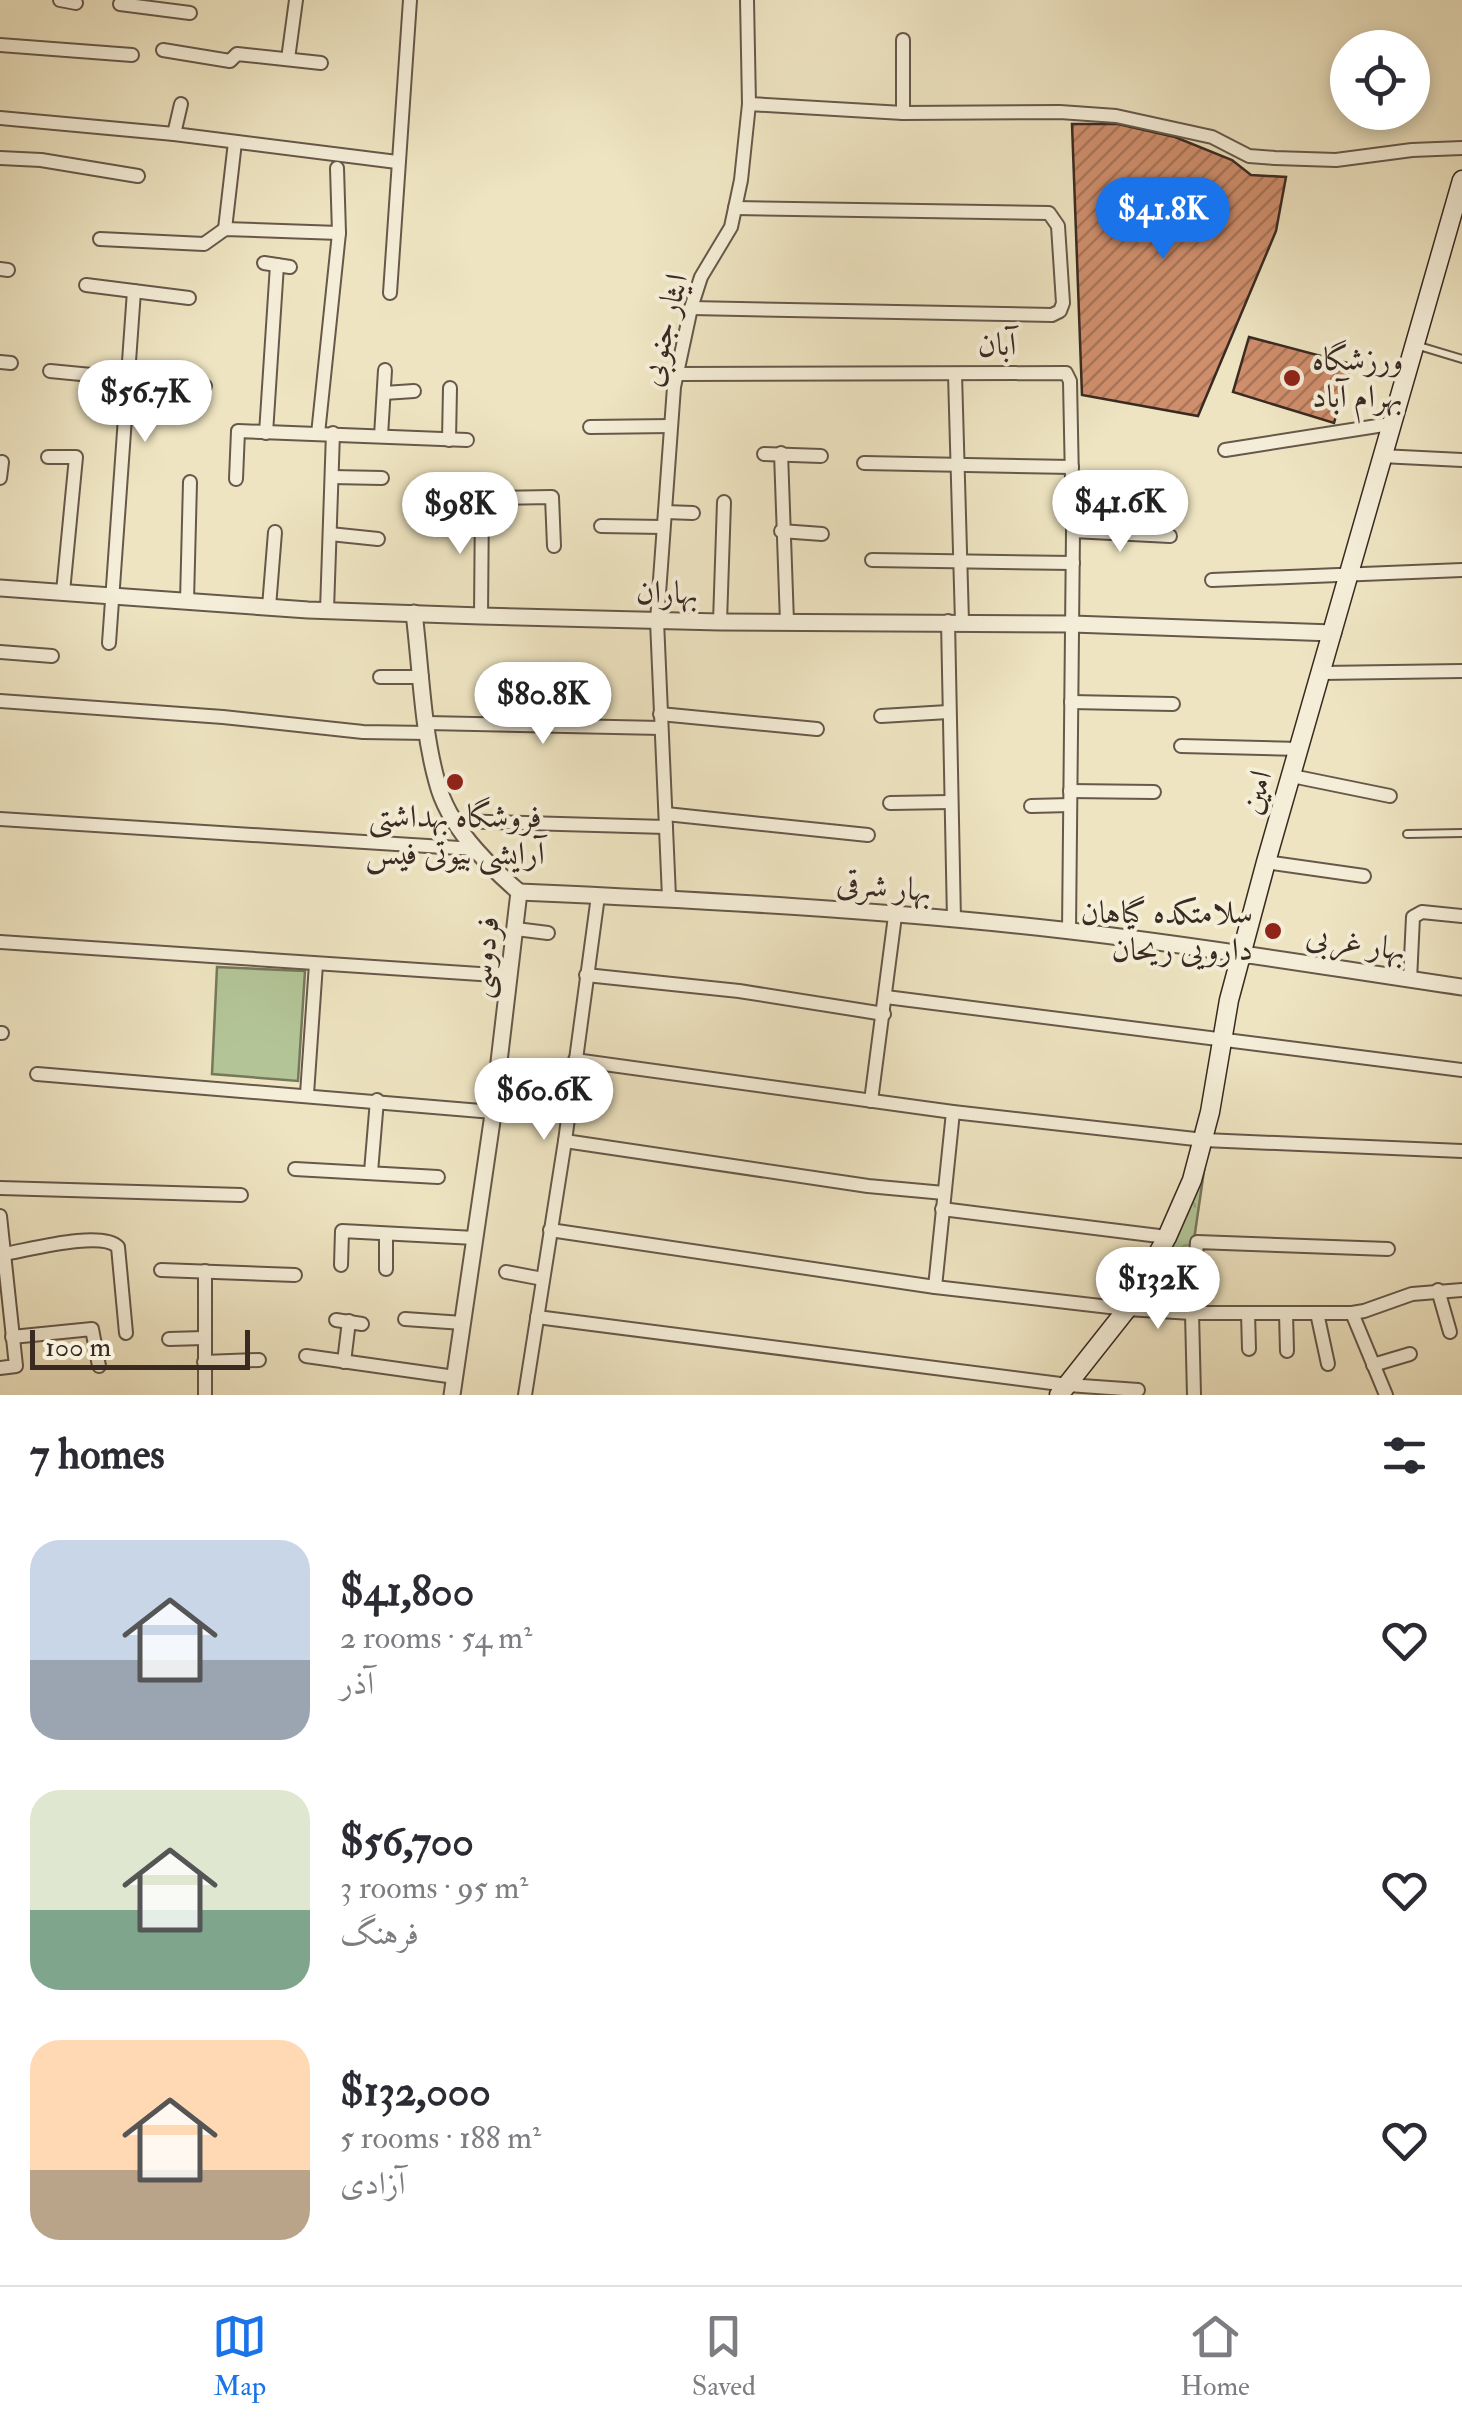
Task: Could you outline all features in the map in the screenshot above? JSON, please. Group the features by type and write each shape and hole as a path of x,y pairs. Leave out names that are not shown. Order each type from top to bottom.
{"main road":[{"name":"امین","path":"1063,1390 1127,1309 1187,1194 1204,1140 1221,1040 1266,862 1462,180"}],"street":[{"path":"60,0 76,2"},
{"path":"288,59 296,0"},
{"path":"390,293 410,0"},
{"name":"ایثار جنوبی","path":"669,897 657,620 672,426 677,374 691,308 701,277 731,227 742,180 749,104 747,0"},
{"path":"120,4 156,4 190,13"},
{"path":"903,40 903,113"},
{"path":"0,44 132,56"},
{"path":"163,50 230,61 237,54 320,63"},
{"path":"174,134 180,104"},
{"path":"749,104 903,113 1060,112 1116,116 1212,136 1248,156 1336,160 1462,148"},
{"path":"0,118 174,134 397,162"},
{"path":"225,229 235,142"},
{"path":"0,158 42,160 138,176"},
{"path":"318,434 339,233 337,168"},
{"path":"691,308 1052,315 1060,311 1055,217 1049,212 735,208"},
{"path":"100,240 204,244 225,229 339,233"},
{"path":"266,433 277,265"},
{"path":"86,285 188,298"},
{"path":"109,643 134,291"},
{"path":"381,436 385,370"},
{"path":"50,371 205,386"},
{"name":"آبان","path":"677,374 1066,373 1070,381 1073,531 1070,931"},
{"path":"954,920 948,712 962,561 956,374"},
{"path":"449,440 450,388"},
{"path":"384,392 414,392"},
{"path":"1225,450 1390,424"},
{"path":"590,427 672,426"},
{"path":"236,479 238,431 466,440"},
{"path":"328,610 334,434"},
{"path":"780,453 787,622"},
{"path":"764,454 821,456"},
{"path":"1382,456 1462,460"},
{"path":"48,457 76,458 63,592"},
{"path":"0,478 2,462"},
{"path":"864,463 1072,467"},
{"path":"332,477 382,478"},
{"path":"187,601 190,482"},
{"path":"417,499 552,497 554,546"},
{"path":"480,616 482,498"},
{"path":"720,622 724,502"},
{"path":"601,526 692,513"},
{"path":"1073,531 1170,536"},
{"path":"269,607 275,532"},
{"path":"781,532 822,534"},
{"path":"330,534 378,538"},
{"path":"872,560 1072,563"},
{"path":"1212,580 1462,570"},
{"name":"بهاران","path":"0,588 269,607 480,616 1072,624 1333,633"},
{"name":"فردوسی","path":"414,613 437,784 454,821 475,849 519,892 493,1112 452,1395"},
{"path":"0,652 52,656"},
{"path":"1322,673 1462,671"},
{"path":"380,677 422,677"},
{"path":"0,701 223,717 363,732 661,721 817,730"},
{"path":"1071,702 1172,704"},
{"path":"880,716 948,712"},
{"path":"1181,746 1300,749"},
{"path":"1292,776 1390,796"},
{"path":"1031,806 1070,798 1154,792"},
{"path":"890,803 950,802"},
{"path":"0,819 475,849"},
{"path":"454,821 666,821 868,835"},
{"path":"1266,862 1364,876"},
{"name":"بهار شرقی","path":"519,892 669,897 954,920 1242,953"},
{"path":"526,1395 566,1141 598,896"},
{"path":"1410,980 1413,917 1422,912 1462,916"},
{"path":"871,1101 894,916"},
{"path":"516,928 548,933"},
{"path":"0,942 510,976"},
{"name":"بهار غربی","path":"1242,953 1462,987"},
{"path":"307,1094 316,964"},
{"path":"586,975 739,991 884,1014"},
{"path":"886,998 1462,1070"},
{"path":"574,1060 953,1112 1204,1140 1462,1151"},
{"path":"37,1074 493,1112"},
{"path":"371,1172 377,1100"},
{"path":"935,1286 953,1112"},
{"path":"566,1141 868,1186 944,1192"},
{"path":"295,1169 438,1178"},
{"path":"0,1188 241,1195"},
{"path":"942,1209 1167,1237"},
{"path":"0,1216 5,1305 16,1366 0,1368"},
{"path":"550,1230 935,1286 1127,1309 1352,1313 1412,1294 1462,1290"},
{"path":"341,1264 342,1231 475,1238"},
{"path":"386,1234 386,1269"},
{"path":"4,1254 95,1239 112,1241 118,1247 126,1333"},
{"path":"1194,1395 1192,1313 1197,1242 1388,1249"},
{"path":"161,1270 294,1276"},
{"path":"205,1271 206,1395"},
{"path":"506,1272 543,1279"},
{"path":"1438,1290 1450,1332"},
{"path":"1248,1313 1249,1350"},
{"path":"1286,1313 1287,1351"},
{"path":"1316,1313 1328,1364"},
{"path":"1352,1313 1386,1395"},
{"path":"537,1317 1063,1390 1138,1390"},
{"path":"405,1320 463,1324"},
{"path":"344,1362 349,1322"},
{"path":"12,1338 92,1329 99,1366"},
{"path":"169,1339 204,1338"},
{"path":"1373,1364 1410,1354"},
{"path":"306,1356 455,1377"},
{"path":"204,1362 259,1360"}],"lane":[{"path":"1413,344 1462,359"},
{"path":"1407,834 1462,833"}],"green space":[{"path":"217,967 305,971 298,1081 212,1074"},
{"path":"1205,1164 1185,1302 1148,1299"}],"building":[{"path":"1072,124 1118,124 1175,137 1232,160 1251,175 1286,177 1276,231 1198,416 1082,395"},
{"name":"ورزشگاه بهرام آباد","path":"1249,337 1351,364 1334,423 1233,392"}],"place":[{"name":"ورزشگاه بهرام آباد","path":"1292,378"},
{"name":"فروشگاه بهداشتی آرایشی بیوتی فیس","path":"455,782"},
{"name":"سلامتکده گیاهان دارویی ریحان","path":"1273,931"}]}
